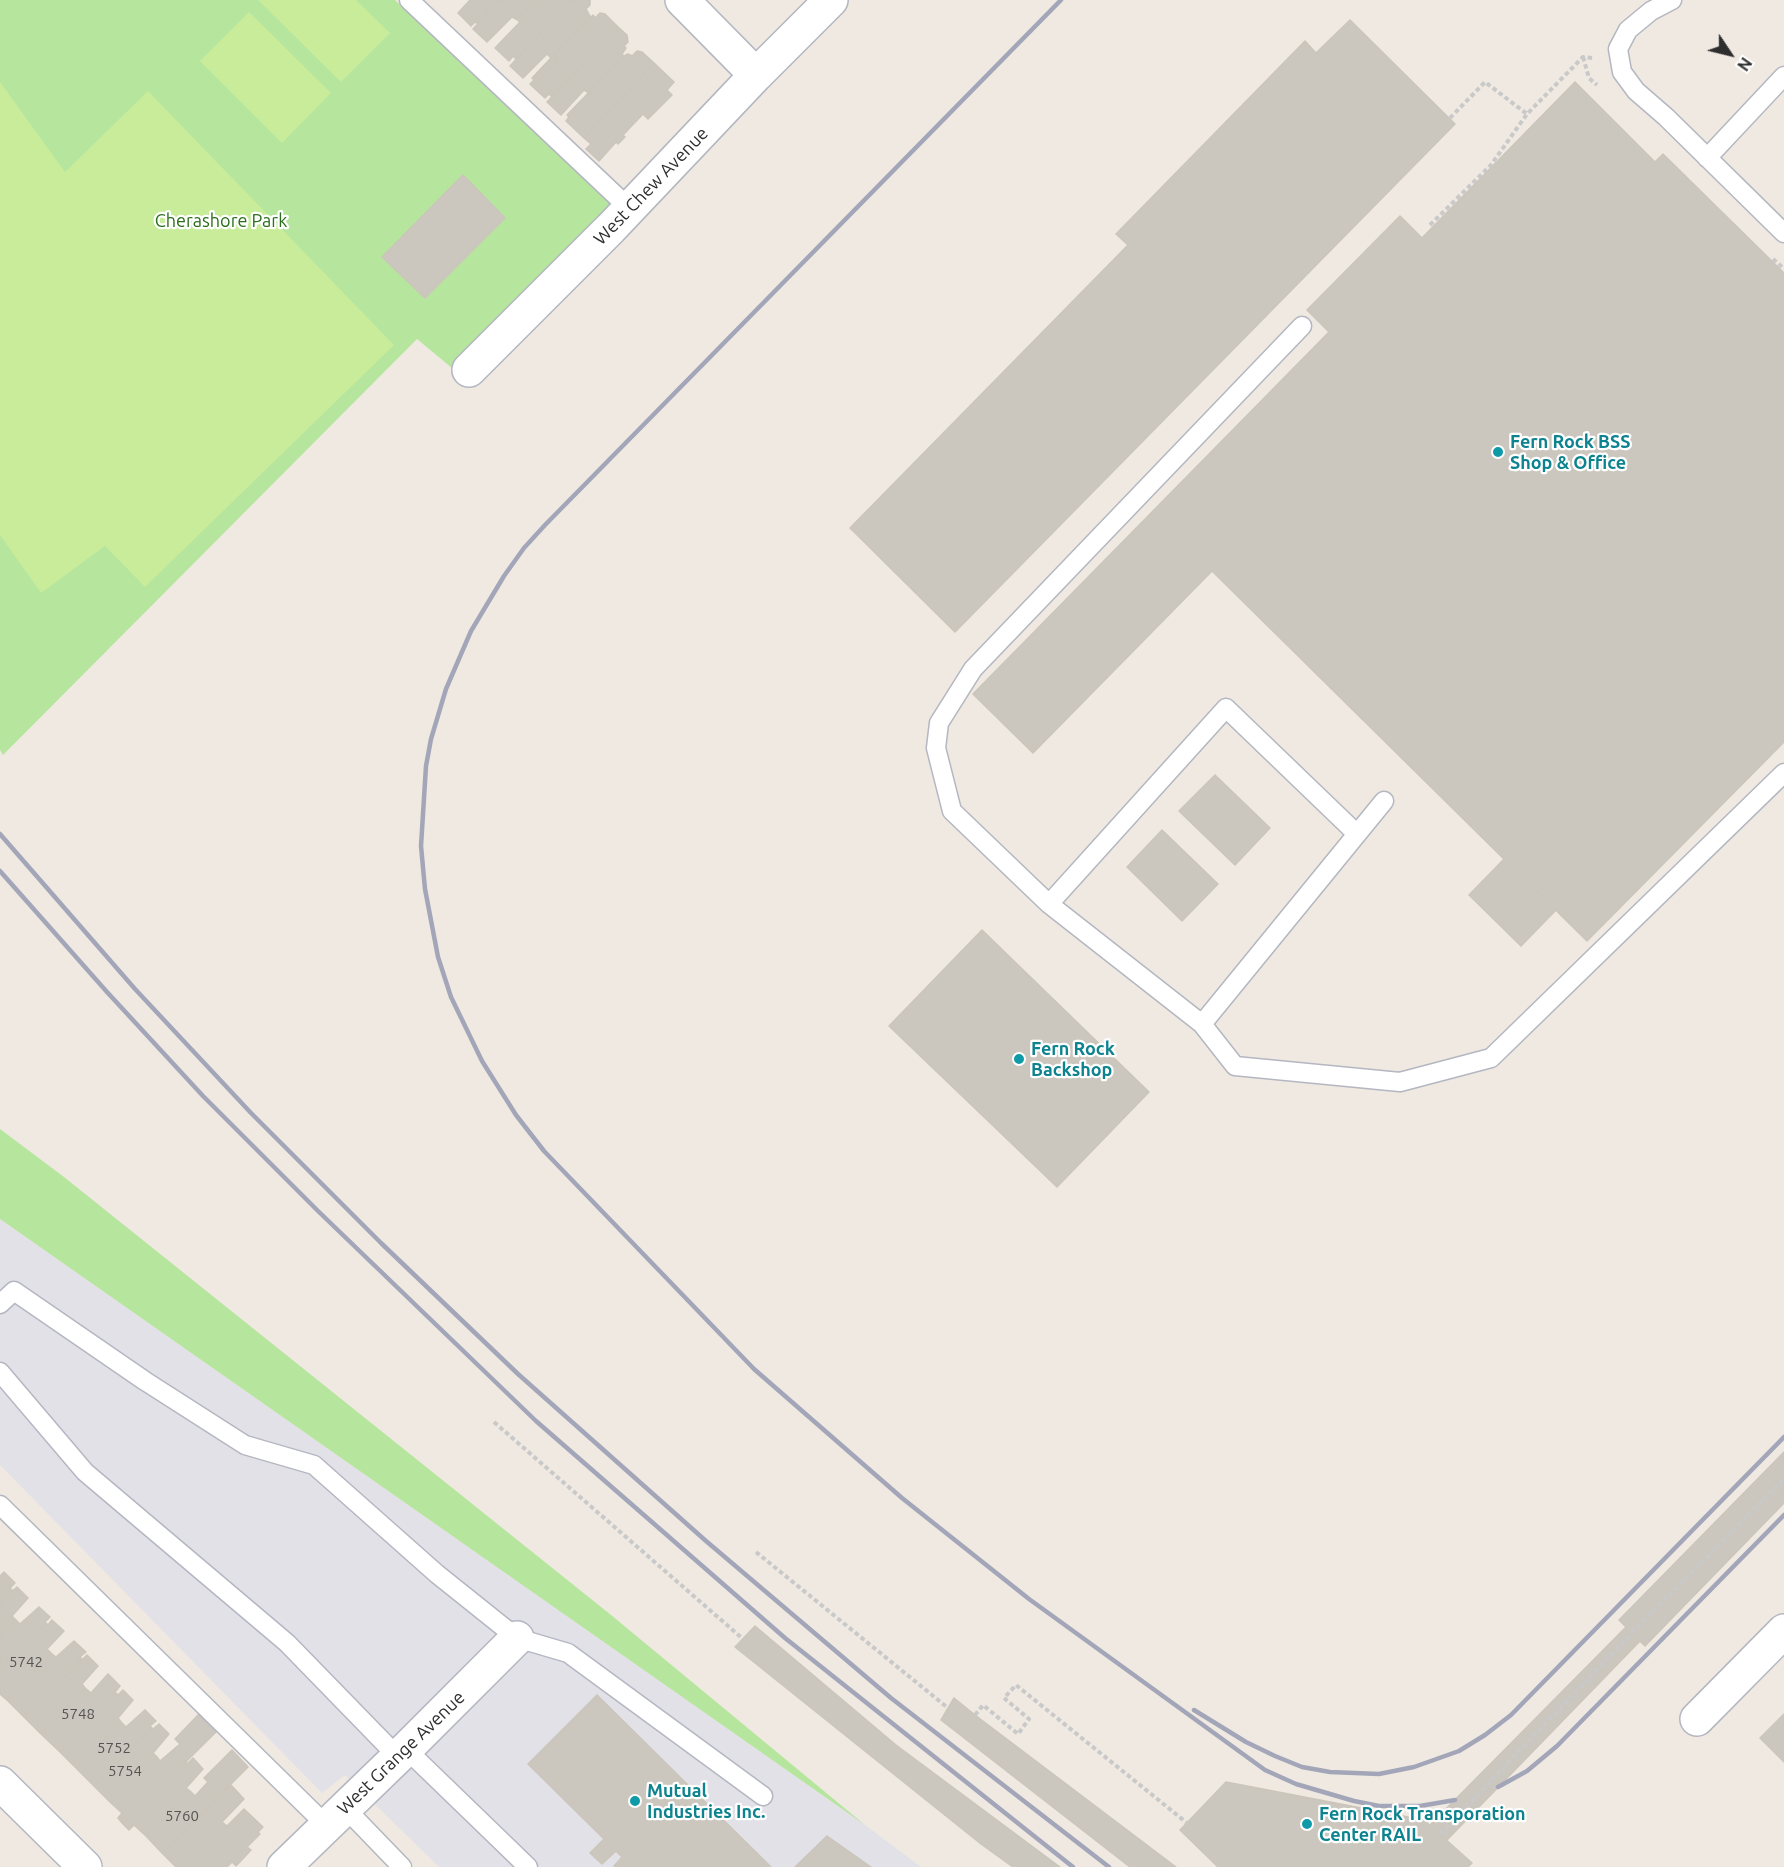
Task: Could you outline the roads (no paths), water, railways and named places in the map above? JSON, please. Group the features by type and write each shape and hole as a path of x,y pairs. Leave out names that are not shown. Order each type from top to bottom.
{"street":[{"path":"682,0 756,75"},
{"name":"West Chew Avenue","path":"469,370 630,209 756,75 831,0"},
{"path":"1697,1719 1784,1631"},
{"name":"West Grange Avenue","path":"284,1867 517,1638"},
{"path":"0,1783 85,1867"}],"lane":[{"path":"410,0 630,209"},
{"path":"1672,0 1652,11 1628,30 1618,50 1622,72 1636,91 1784,233"},
{"path":"1707,158 1784,76"},
{"path":"1302,326 973,669 939,723 936,748 952,811 1049,904 1202,1024 1235,1066 1400,1082 1491,1058 1784,773"},
{"path":"1049,904 1226,708 1357,834"},
{"path":"1202,1024 1384,801"},
{"path":"0,1304 14,1291 145,1382 246,1445 315,1465 437,1574 517,1638 568,1653 763,1796"},
{"path":"0,1372 85,1472 287,1642 402,1753 528,1867"},
{"path":"0,1505 336,1817 402,1867"}],"railway":[{"path":"1061,0 545,525 524,548 504,576 471,631 446,689 431,739 426,766 421,846 425,889 438,957 451,997 482,1061 516,1115 544,1151 754,1369 902,1498 1029,1599 1265,1770 1296,1784 1379,1806 1420,1806 1455,1800"},
{"path":"0,834 135,989 251,1113 381,1243 518,1374 706,1541 891,1698 1109,1867"},
{"path":"0,871 203,1096 318,1211 536,1421 785,1638 1073,1867"},
{"path":"1194,1710 1246,1742 1275,1756 1302,1767 1330,1772 1379,1774 1414,1767 1459,1751 1511,1715 1784,1437"},
{"path":"1498,1787 1527,1771 1557,1746 1784,1515"}],"place":[{"name":"Fern Rock BSS Shop & Office","path":"1498,452"},
{"name":"Fern Rock Backshop","path":"1019,1059"},
{"name":"Mutual Industries Inc.","path":"635,1801"},
{"name":"Fern Rock Transporation Center RAIL","path":"1307,1824"}],"park label":[{"name":"Cherashore Park","path":"221,221"}]}
